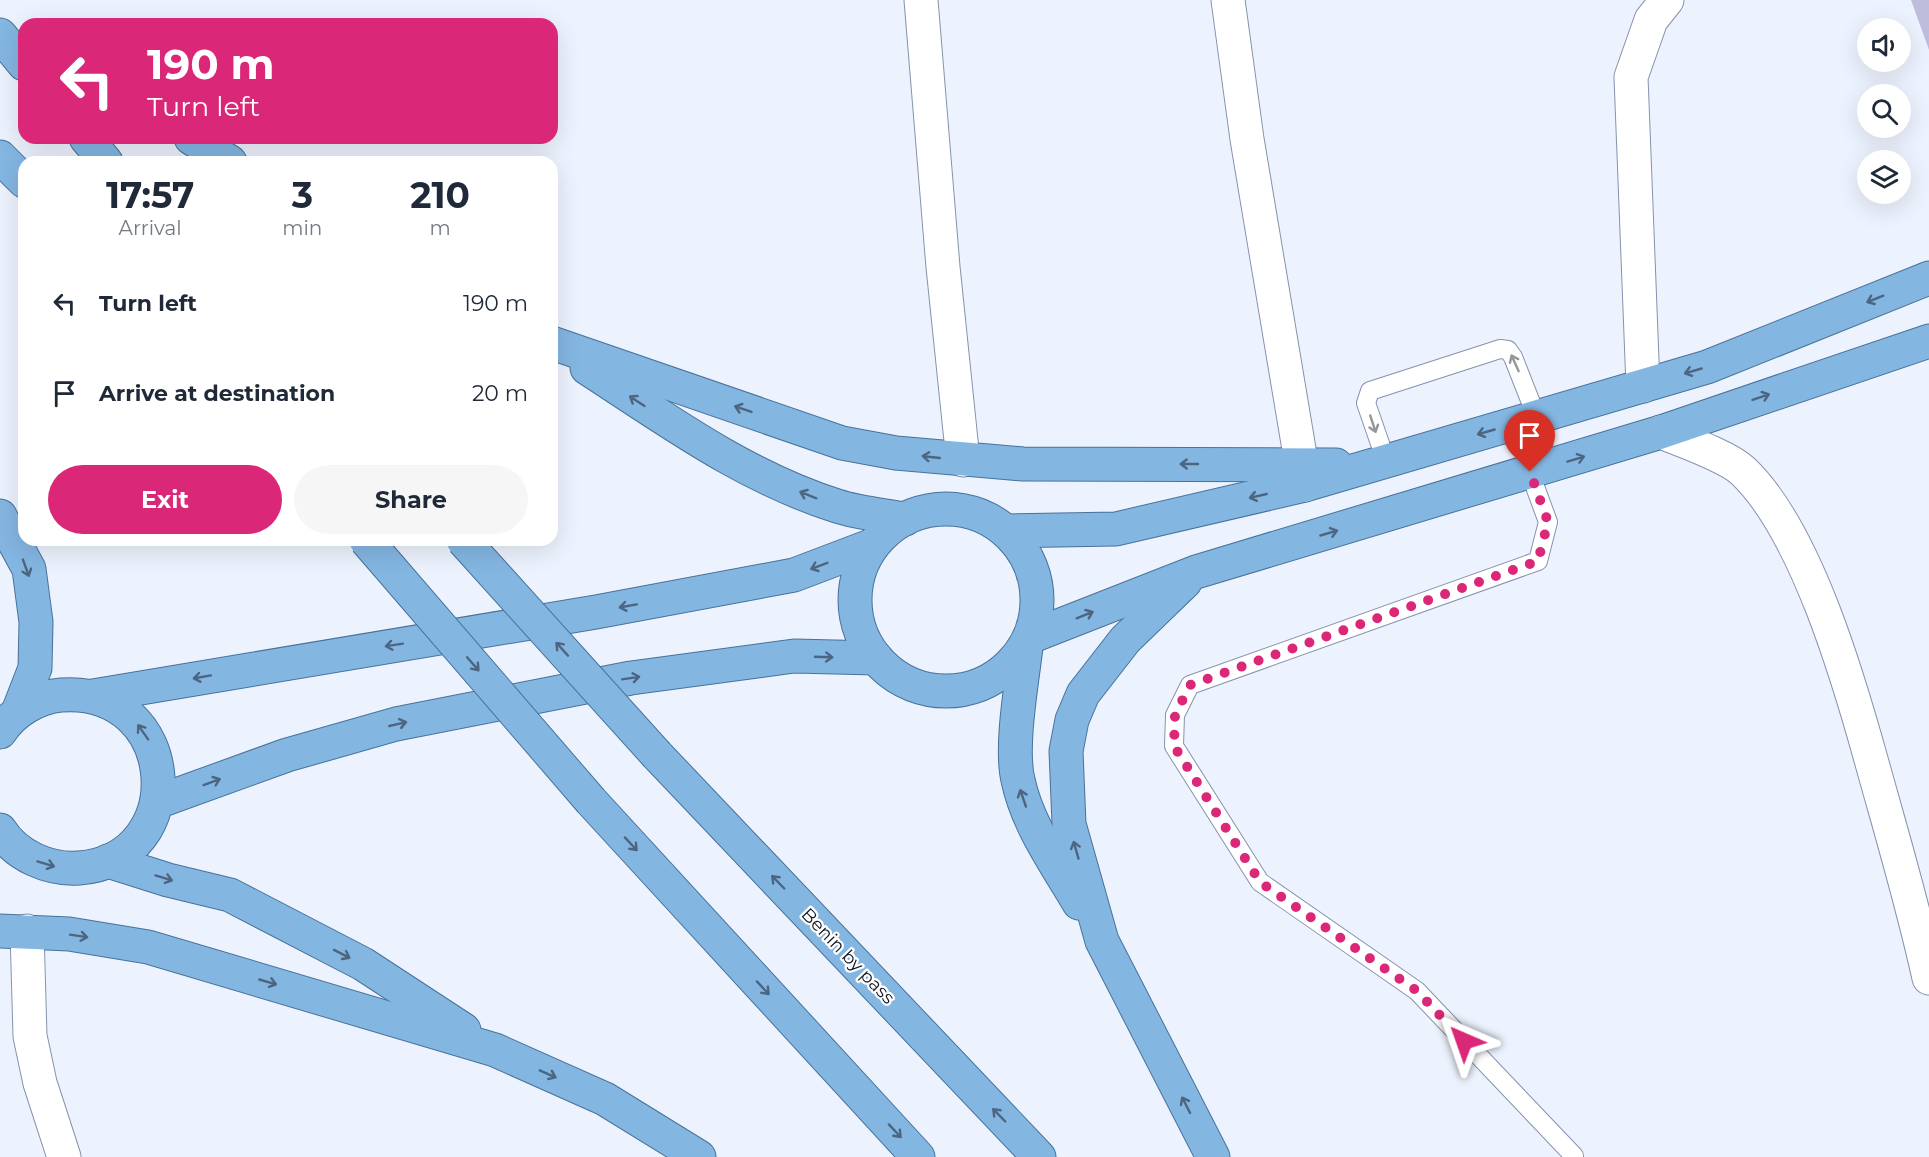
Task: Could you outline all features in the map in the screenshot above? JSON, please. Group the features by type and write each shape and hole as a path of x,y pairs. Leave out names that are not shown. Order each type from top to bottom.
{"highway":[{"path":"0,14 18,26"},
{"path":"0,35 18,57"},
{"path":"91,144 101,156"},
{"path":"201,144 220,156"},
{"path":"0,156 18,176"},
{"path":"1006,531 1116,529 1304,475 1380,463 1707,367 1929,278"},
{"path":"1213,1157 1102,941 1038,831 1017,778 1017,727 1028,642 1038,609 1036,580 1025,553 1006,531 988,519 968,511 946,508 925,511 905,519 887,530 873,545 861,566 855,589 855,614 860,630 876,658 894,675 909,682 941,691 966,689 990,681 1010,666 1028,642 1196,572 1661,432 1929,341"},
{"path":"558,346 842,443 963,460 1304,475"},
{"path":"558,348 722,456 758,475 838,507 905,519"},
{"path":"0,516 29,569 36,622 35,668 9,722"},
{"path":"9,722 35,702 54,696 93,696 596,612 794,575 873,545"},
{"path":"371,546 591,801 918,1157"},
{"name":"Benin by pass","path":"468,546 657,755 1039,1157"},
{"path":"1102,941 1069,824 1066,751 1072,720 1083,694 1125,640 1196,572"},
{"path":"157,802 287,755 396,724 631,678 795,656 876,658"},
{"path":"6,843 50,866 69,868 88,867 108,861 139,837 157,802 160,783 158,763 152,745 141,728 111,704 93,696"},
{"path":"108,861 168,880 230,895 363,964 495,1050"},
{"path":"14,931 148,947 495,1050 604,1100 699,1157"}],"street":[{"path":"921,0 943,267 963,460"},
{"path":"1228,0 1248,139 1304,475"},
{"path":"1643,386 1631,76 1651,20 1667,0"},
{"path":"1661,432 1742,470 1767,498 1797,550 1855,696 1921,902 1929,978"},
{"path":"14,931 30,1036 40,1083 64,1157"}],"lane":[{"path":"1380,463 1366,404 1370,391 1500,349 1508,350 1513,357 1537,418"},
{"path":"1530,472 1548,522 1538,561 1190,685 1175,715 1174,746 1260,882 1417,991 1574,1156"}],"building":[{"path":"1911,0 1929,0 1929,50"}],"route":[{"path":"1464,1041 1417,991 1260,882 1174,746 1175,715 1190,685 1538,561 1548,522 1530,472"}]}
